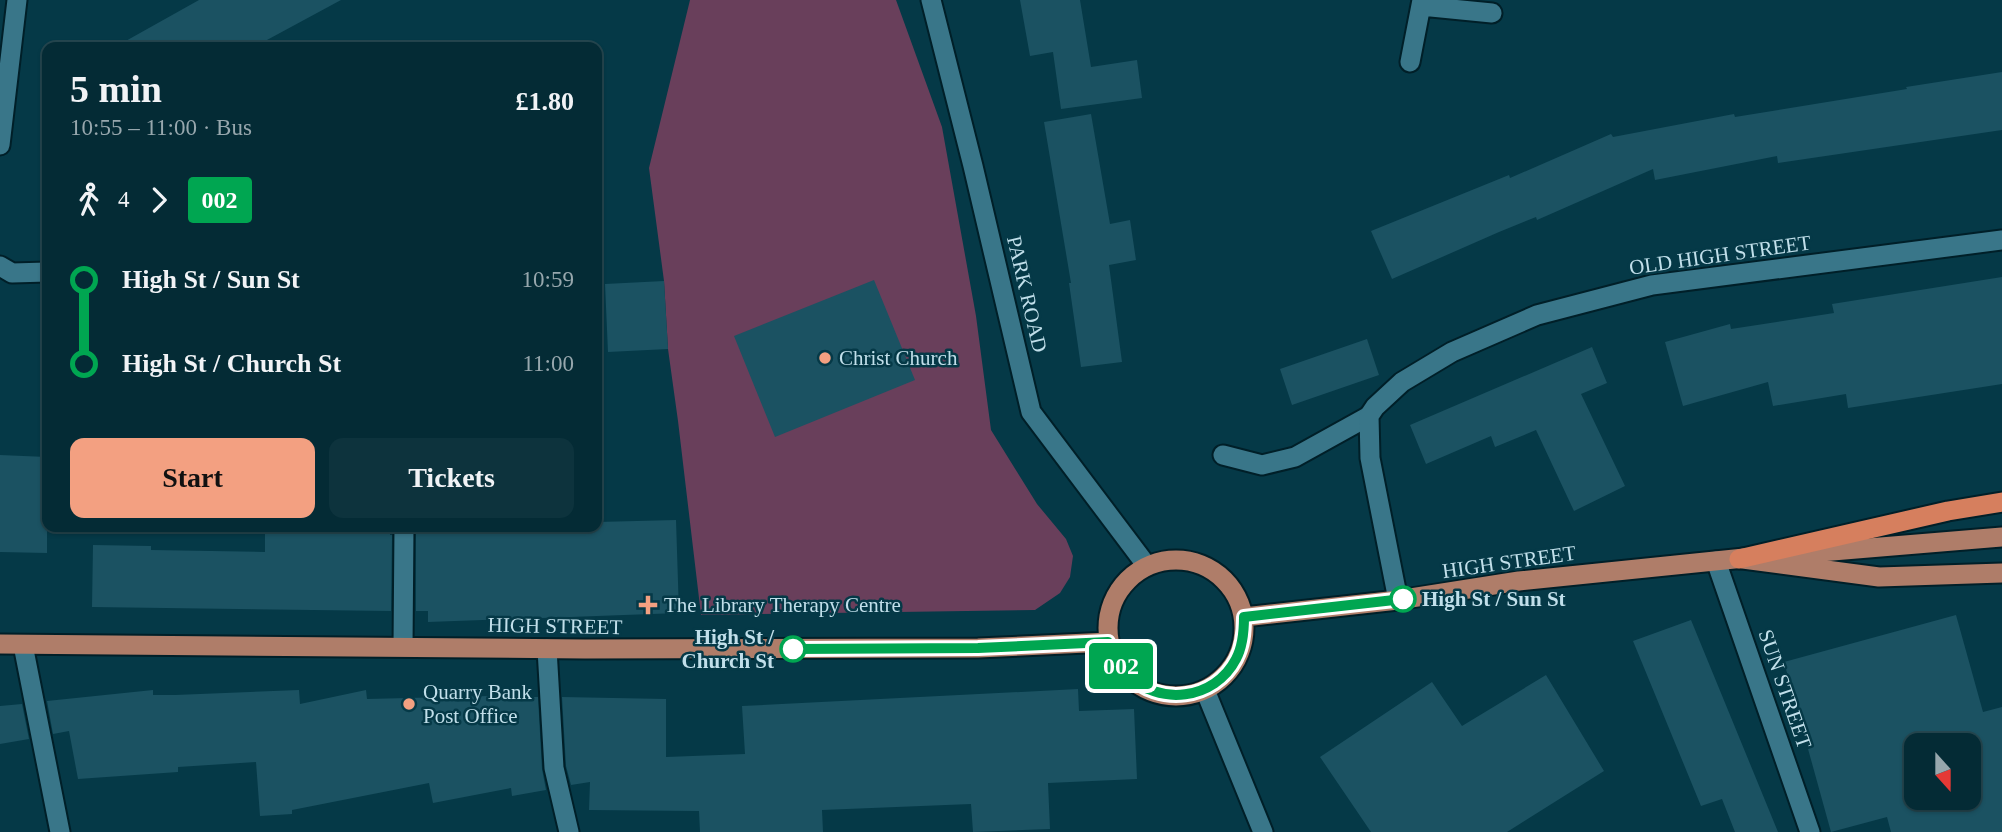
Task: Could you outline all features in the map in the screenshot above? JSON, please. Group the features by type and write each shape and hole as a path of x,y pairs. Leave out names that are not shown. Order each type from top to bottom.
{"highway":[{"path":"1739,559 1948,511 2002,502"}],"main road":[{"name":"HIGH STREET","path":"1244,617 1398,600 1519,581 2002,537"},
{"name":"HIGH STREET","path":"1739,559 1879,577 2002,573"},
{"path":"1167,560 1188,560 1208,567 1226,580 1238,597 1244,617 1243,639 1236,660 1223,678 1205,690 1184,696 1163,695 1142,687 1126,674 1114,656 1108,642 1108,619 1112,602 1121,587 1147,566 1167,560"},
{"name":"HIGH STREET","path":"0,644 547,649 978,648 1108,642"}],"street":[{"path":"0,145 17,0"},
{"name":"PARK ROAD","path":"931,0 1031,412 1147,566"},
{"path":"1410,62 1421,3 1492,13"},
{"name":"OLD HIGH STREET","path":"1223,455 1262,465 1295,457 1369,416 1402,382 1452,352 1537,314 1652,285 2002,240"},
{"path":"0,266 12,272 42,272"},
{"path":"1369,416 1370,458 1398,600"},
{"path":"403,646 404,532"},
{"name":"SUN STREET","path":"1716,561 1810,832"},
{"path":"23,645 60,832"},
{"path":"547,649 554,768 569,832"},
{"path":"1205,690 1263,832"}],"shaded area":[{"path":"690,0 896,0 942,127 976,316 991,430 1037,504 1066,539 1073,556 1070,577 1060,593 1035,610 701,615 649,168"}],"building":[{"path":"199,0 341,0 263,42 124,42"},
{"path":"1020,0 1080,0 1091,67 1137,60 1142,98 1061,109 1053,52 1030,56"},
{"path":"2002,72 2002,130 1778,163 1777,156 1655,180 1653,169 1392,279 1371,231 1509,175 1510,178 1611,134 1613,137 1734,114 1735,117"},
{"path":"1091,114 1110,224 1130,220 1136,260 1109,265 1122,362 1081,367 1071,283 1044,122"},
{"path":"2002,277 2002,384 1848,408 1846,394 1773,406 1768,382 1683,406 1665,342 1730,324 1731,329 1834,313 1832,304"},
{"name":"Christ Church","path":"874,280 915,380 775,437 734,336"},
{"path":"664,281 668,349 608,352 605,284"},
{"path":"1367,339 1379,375 1292,405 1280,369"},
{"path":"1592,347 1607,383 1581,394 1625,486 1574,511 1536,430 1495,447 1491,436 1426,464 1410,425"},
{"path":"0,455 42,457 42,532 47,532 47,553 0,552"},
{"path":"676,520 679,613 428,622 428,611 416,611 416,534 602,532 602,522"},
{"path":"265,532 390,532 391,611 92,607 93,545 151,546 151,550 265,552"},
{"path":"1956,615 1983,712 2002,707 2002,832 1891,832 1887,817 1831,832 1784,662"},
{"path":"1691,620 1778,832 1735,832 1722,799 1701,806 1633,641"},
{"path":"1546,675 1604,771 1507,832 1371,832 1320,757 1432,682 1462,726"},
{"path":"1078,689 1079,711 1134,709 1137,779 1048,783 1050,829 973,832 971,804 822,810 823,832 700,832 699,811 589,810 590,782 571,785 566,766 562,697 666,699 666,757 745,754 742,706"},
{"path":"153,690 153,695 175,695 299,690 300,704 366,690 367,699 538,697 542,769 546,790 512,796 511,788 433,803 429,783 292,810 292,814 260,816 256,762 178,767 178,772 78,779 69,731 53,734 47,701"},
{"path":"22,704 29,739 0,744 0,706"}],"bus line":[{"name":"002","path":"793,649 978,648 1108,642 1126,674 1142,687 1163,695 1184,696 1205,690 1223,678 1236,660 1243,639 1244,617 1403,599"}],"place":[{"name":"Christ Church","path":"825,358"},
{"name":"High St / Sun St","path":"1403,599"},
{"name":"The Library Therapy Centre","path":"648,605"},
{"name":"High St / Church St","path":"793,649"},
{"name":"Quarry Bank Post Office","path":"409,704"}]}
